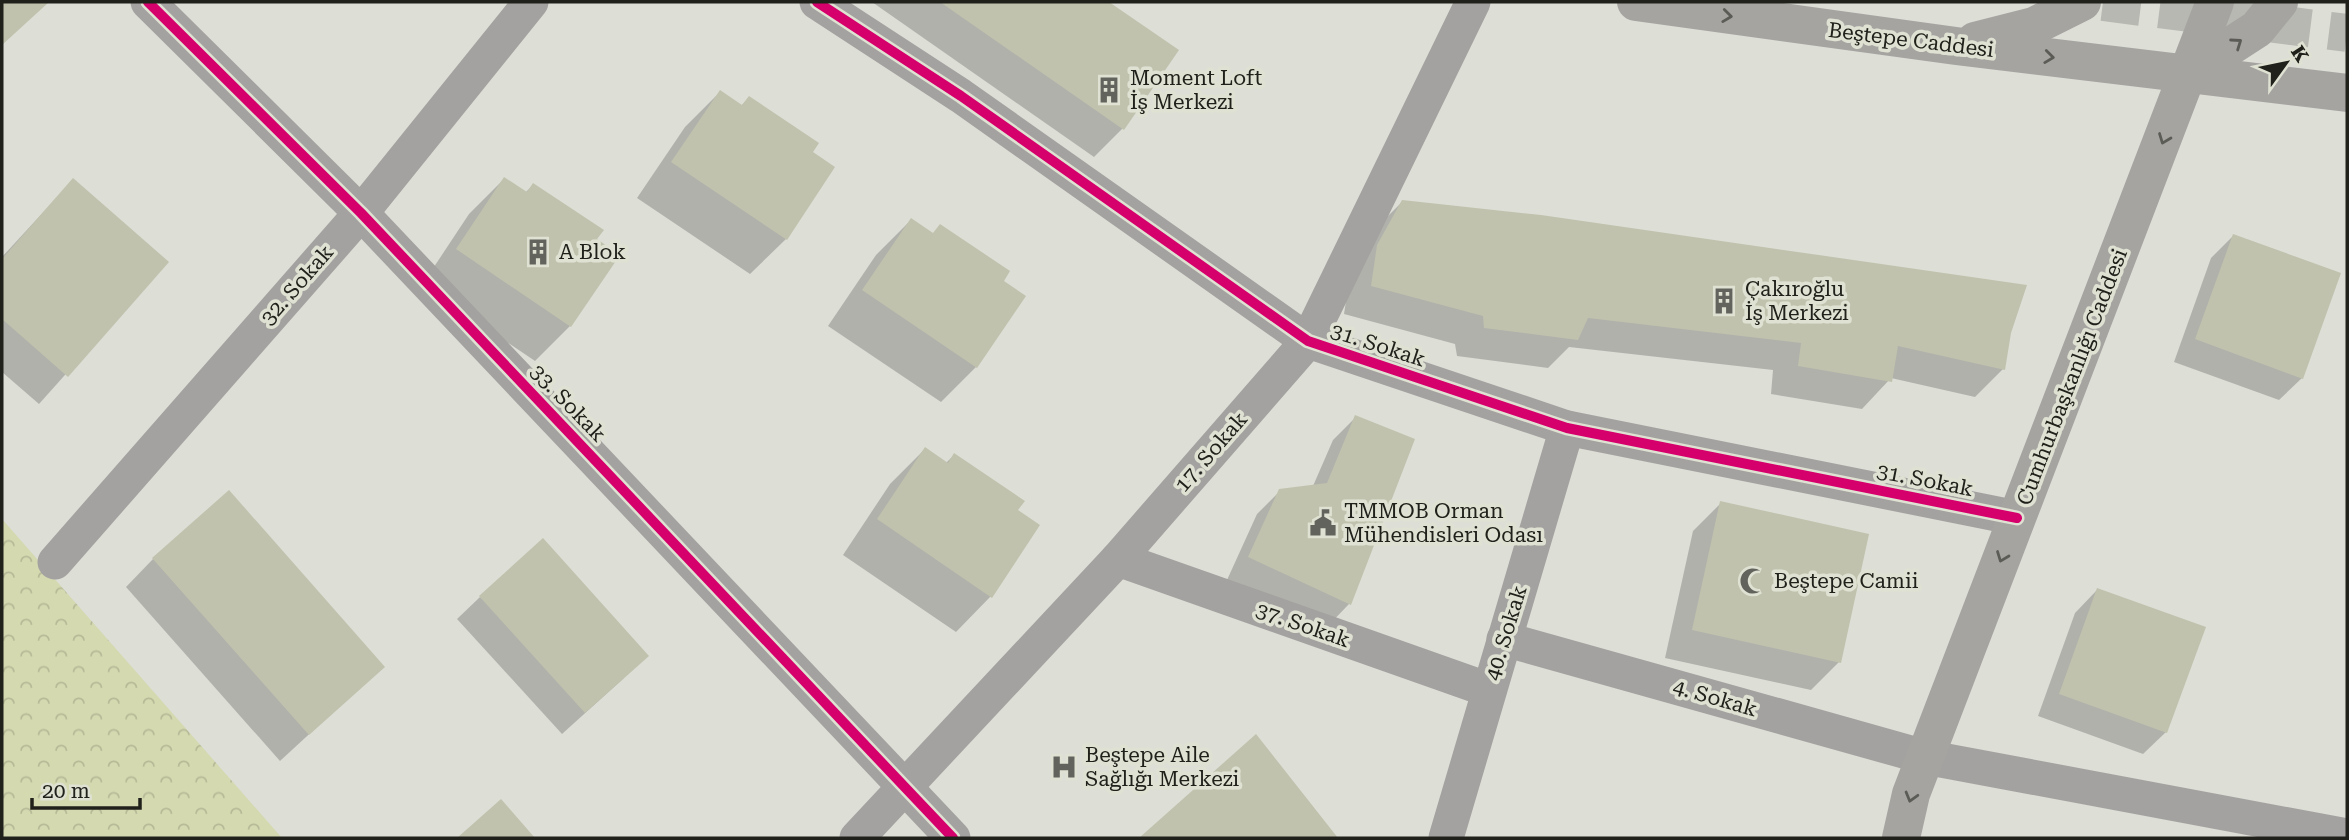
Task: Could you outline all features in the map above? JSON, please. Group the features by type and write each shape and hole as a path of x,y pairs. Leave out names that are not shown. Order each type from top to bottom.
{"main road":[{"name":"Beştepe Caddesi","path":"1636,2 1956,46 2347,93"},
{"path":"1956,46 2034,26 2082,2"},
{"name":"Cumhurbaşkanlığı Caddesi","path":"1901,838 1911,794 2215,2"},
{"path":"2186,75 2257,29 2279,2"}],"street":[{"name":"33. Sokak","path":"148,2 361,213 953,838"},
{"name":"32. Sokak","path":"55,562 361,213 531,2"},
{"name":"31. Sokak","path":"817,2 961,96 1308,341 1567,428 2017,518"},
{"name":"17. Sokak","path":"857,838 1118,559 1308,341 1473,2"},
{"name":"40. Sokak","path":"1446,838 1567,428"},
{"name":"37. Sokak","path":"1118,559 1489,690"},
{"name":"4. Sokak","path":"1504,639 1926,757 2347,836"}],"green space":[{"path":"2,519 282,838 2,838"}],"building":[{"path":"2,2 49,2 2,45"},
{"name":"Moment Loft İş Merkezi","path":"940,2 1109,2 1179,50 1124,130"},
{"path":"720,90 742,105 749,96 819,143 813,152 835,167 787,240 671,162"},
{"name":"A Blok","path":"504,177 527,192 533,183 604,230 597,239 620,255 571,327 456,249"},
{"path":"73,178 169,262 68,377 2,319 2,259"},
{"name":"Çakıroğlu İş Merkezi","path":"1402,200 1541,215 2027,285 2011,333 2005,370 1898,346 1892,382 1798,366 1801,343 1588,318 1578,340 1484,328 1483,316 1371,286 1377,245"},
{"path":"911,218 933,233 940,224 1010,271 1004,281 1026,296 977,368 862,290"},
{"path":"2233,234 2341,273 2303,379 2195,339"},
{"name":"TMMOB Orman Mühendisleri Odası","path":"1355,415 1415,439 1351,605 1248,557 1279,489 1327,483"},
{"path":"925,447 948,463 954,453 1025,501 1018,510 1040,525 992,598 877,519"},
{"path":"229,490 385,667 309,735 152,558"},
{"path":"1720,501 1869,534 1841,663 1692,630"},
{"path":"543,538 649,656 585,713 479,596"},
{"path":"2097,588 2206,627 2167,733 2059,694"},
{"path":"1256,734 1338,838 1139,838"},
{"path":"501,799 535,838 457,838"}],"tunnel":[{"path":"2103,2 2347,33"}],"cycle path":[{"path":"148,2 361,213 953,838"},
{"path":"817,2 961,96 1308,341 1567,428 2017,518"}],"place":[{"name":"Moment Loft İş Merkezi","path":"1109,90"},
{"name":"A Blok","path":"538,252"},
{"name":"Çakıroğlu İş Merkezi","path":"1724,301"},
{"name":"TMMOB Orman Mühendisleri Odası","path":"1323,523"},
{"name":"Beştepe Camii","path":"1753,581"},
{"name":"Beştepe Aile Sağlığı Merkezi","path":"1064,767"}]}
